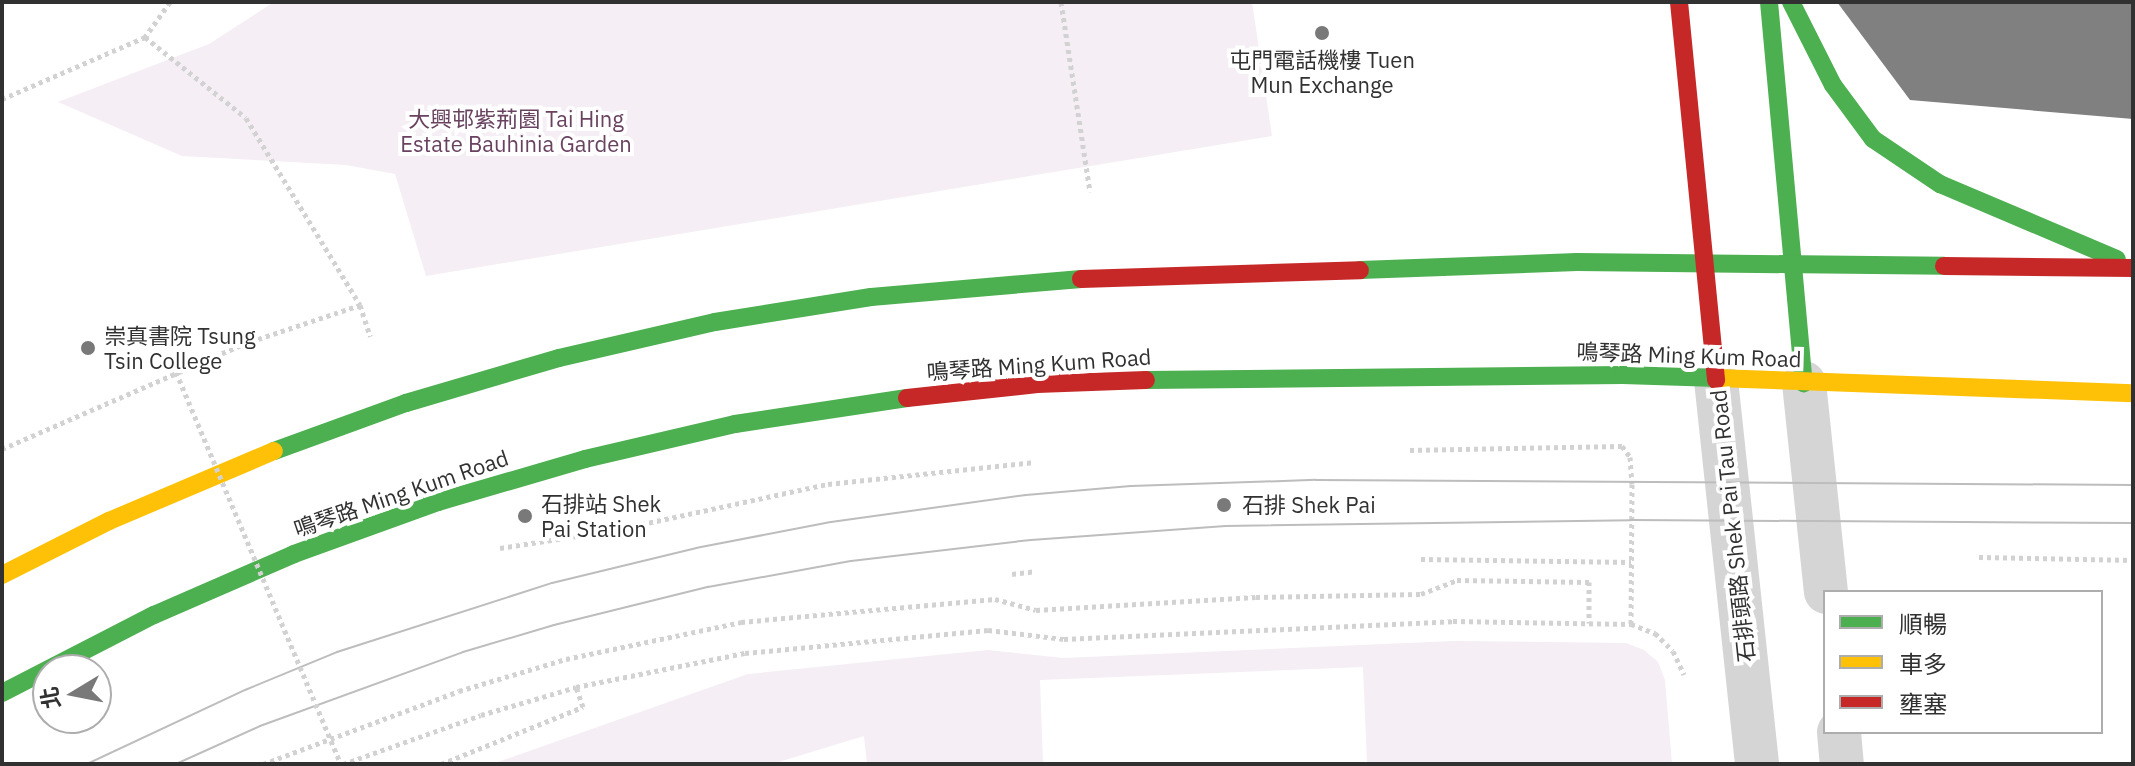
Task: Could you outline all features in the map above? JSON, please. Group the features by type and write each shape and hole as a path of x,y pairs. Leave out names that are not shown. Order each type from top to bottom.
{"main road":[{"name":"石排頭路 Shek Pai Tau Road","path":"1679,2 1716,380"},
{"path":"1769,2 1804,383"},
{"path":"1791,2 1833,85 1873,139 1940,184 2133,267"},
{"path":"2,575 109,521 256,457 406,403 559,358 715,322 871,297 1030,281 1577,262 2133,267"},
{"name":"鳴琴路 Ming Kum Road","path":"2,693 154,615 337,538 438,502 570,463 735,424 885,400 1037,384 1191,378 1623,375 2133,393"}],"street":[{"name":"石排頭路 Shek Pai Tau Road","path":"1716,380 1757,764"},
{"path":"1804,383 1826,590"},
{"path":"1839,734 1842,764"}],"path":[{"path":"2,99 145,37 170,2"},
{"path":"1061,2 1090,192"},
{"path":"145,37 246,118 360,305 370,336"},
{"path":"2,449 176,372 360,305"},
{"path":"176,372 342,764 481,715 576,687 745,653 988,630 1064,639 1453,621 1631,624 1655,633 1673,651 1684,675"},
{"path":"1410,450 1622,446 1630,457 1631,624"},
{"path":"488,549 610,531 828,484 1035,462"},
{"path":"1979,557 2133,560"},
{"path":"1421,559 1631,562"},
{"path":"1012,574 1035,571"},
{"path":"263,764 459,691 566,659 741,622 995,599 1036,610 1256,597 1421,594 1457,580 1589,582 1589,623"},
{"path":"441,764 583,707 576,687"},
{"path":"839,764 847,764"}],"green space":[{"name":"大興邨紫荊園 Tai Hing Estate Bauhinia Garden","path":"274,2 1252,2 1272,136 426,276 395,174 346,165 182,156 58,102 209,44"},
{"path":"1453,641 1626,643 1644,650 1658,662 1665,680 1672,764 1367,764 1363,667 1040,680 1043,764 867,764 864,736 772,764 492,764 748,674 988,650 1063,658"}],"building":[{"path":"1837,2 2133,2 2133,119 1910,100"}],"tram line":[{"path":"87,764 245,690 337,652 552,583 701,547 831,522 1026,495 1131,486 1316,480 2133,485"},
{"path":"176,764 260,726 463,652 554,625 708,587 851,561 1031,540 1225,526 1631,520 2133,523"}],"traffic: fast":[{"path":"1769,2 1804,383"},
{"path":"1791,2 1833,85 1873,139 1940,184 2117,259"},
{"path":"1360,270 1577,262 1944,266"},
{"path":"274,451 406,403 559,358 715,322 871,297 1081,279"},
{"path":"1146,380 1623,375 1717,378"},
{"path":"2,693 154,615 294,554 438,502 585,459 735,424 907,398"}],"traffic: slow":[{"path":"1717,378 2133,393"},
{"path":"2,575 109,521 274,451"}],"traffic: jam":[{"path":"1679,2 1716,380"},
{"path":"1944,266 2133,268"},
{"path":"1081,279 1360,270"},
{"path":"907,398 1037,384 1146,380"}],"place":[{"name":"屯門電話機樓 Tuen Mun Exchange","path":"1322,33"},
{"name":"崇真書院 Tsung Tsin College","path":"88,348"},
{"name":"石排 Shek Pai","path":"1224,505"},
{"name":"石排站 Shek Pai Station","path":"525,516"}]}
